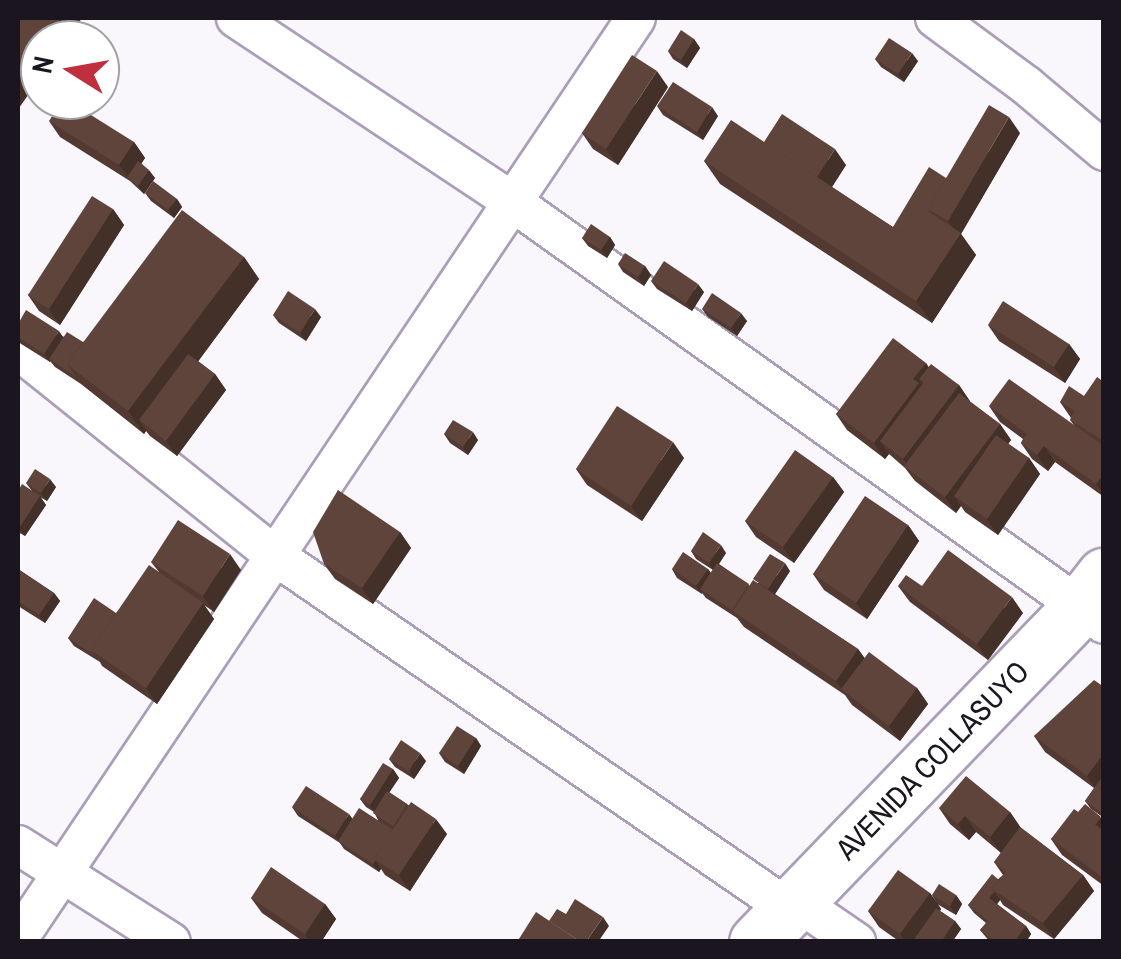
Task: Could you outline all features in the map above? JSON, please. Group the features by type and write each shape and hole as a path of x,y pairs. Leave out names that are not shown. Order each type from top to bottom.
{"street":[{"path":"236,18 1095,603"},
{"path":"18,939 636,18"},
{"path":"934,18 1026,84 1104,151"},
{"path":"18,350 274,555 781,917 856,942"},
{"name":"AVENIDA COLLASUYO","path":"781,917 1095,603"},
{"path":"18,844 171,942"}],"building":[{"path":"21,18 60,18 20,20 18,78 18,23"},
{"path":"681,30 694,39 681,60 668,51"},
{"path":"889,38 912,53 898,74 875,59"},
{"path":"632,55 657,71 606,149 582,133"},
{"path":"673,82 712,107 697,132 657,106"},
{"path":"989,105 1009,117 948,221 928,209"},
{"path":"782,114 835,149 817,177 764,142"},
{"path":"99,120 134,142 119,165 49,121"},
{"path":"731,120 900,232 918,205 961,233 916,301 704,161"},
{"path":"138,161 149,170 138,186 127,177"},
{"path":"929,167 946,178 929,212 918,205 900,232 893,227"},
{"path":"153,181 177,199 168,210 145,193"},
{"path":"92,196 113,209 49,309 28,295"},
{"path":"182,210 244,257 128,411 67,364"},
{"path":"591,224 610,237 601,250 582,238"},
{"path":"625,253 645,266 638,277 618,264"},
{"path":"664,261 698,284 686,303 651,281"},
{"path":"288,291 315,309 300,333 273,315"},
{"path":"712,293 741,313 731,328 702,309"},
{"path":"1003,301 1069,344 1054,367 988,325"},
{"path":"26,310 59,331 44,354 18,337 18,324"},
{"path":"67,332 83,342 67,364 75,376 49,359"},
{"path":"893,338 926,363 913,379 919,383 874,443 836,414"},
{"path":"188,354 215,374 166,441 139,420"},
{"path":"931,364 959,385 903,459 880,441 924,382 919,379"},
{"path":"1097,377 1104,382 1104,441 1070,420 1075,411 1060,402 1069,386 1084,396"},
{"path":"1009,379 1104,446 1104,474 1096,484 1044,446 1037,455 1021,443 1027,434 989,406"},
{"path":"959,393 1000,424 945,497 904,466"},
{"path":"617,406 673,442 631,506 576,469"},
{"path":"453,420 473,432 463,447 444,434"},
{"path":"996,435 1029,458 987,519 954,496"},
{"path":"795,450 833,477 783,547 745,521"},
{"path":"35,469 50,479 41,493 26,483"},
{"path":"22,484 40,496 19,528 18,491"},
{"path":"338,490 400,532 362,588 324,564 313,532"},
{"path":"865,496 908,525 856,603 813,574"},
{"path":"178,520 230,554 203,596 151,562"},
{"path":"703,532 721,545 709,563 691,551"},
{"path":"948,550 1012,597 977,644 898,586 906,575 922,586"},
{"path":"683,552 708,569 696,586 672,569"},
{"path":"770,554 785,563 768,589 753,579"},
{"path":"717,563 749,584 732,610 700,589"},
{"path":"149,565 203,603 146,688 91,650"},
{"path":"18,569 54,593 39,615 18,601"},
{"path":"753,580 858,649 836,681 733,611"},
{"path":"94,598 116,613 91,650 94,655 68,638"},
{"path":"869,652 917,688 889,726 841,689"},
{"path":"1094,680 1104,687 1104,753 1087,776 1034,736"},
{"path":"457,726 476,738 458,766 439,753"},
{"path":"401,740 420,753 409,771 389,759"},
{"path":"383,763 393,769 370,805 360,799"},
{"path":"966,776 1010,812 990,837 965,816 958,824 939,808"},
{"path":"1104,778 1104,814 1085,801"},
{"path":"306,786 349,814 335,836 292,807"},
{"path":"387,791 407,804 393,826 373,813"},
{"path":"411,802 436,819 399,875 374,859"},
{"path":"1085,804 1101,817 1095,825 1078,812"},
{"path":"359,808 393,830 373,864 338,841"},
{"path":"1074,809 1104,831 1102,877 1051,839"},
{"path":"1020,827 1083,875 1043,923 992,889 1006,872 994,862"},
{"path":"271,867 325,904 305,934 251,898"},
{"path":"898,870 930,893 900,934 868,911"},
{"path":"992,874 999,880 989,898 1026,926 1014,942 994,942 980,930 988,921 968,905"},
{"path":"939,884 956,895 950,906 932,895"},
{"path":"575,899 603,917 586,942 549,921 557,909 566,914"},
{"path":"936,908 955,921 941,942 912,942"},
{"path":"536,912 581,942 517,942"}]}
